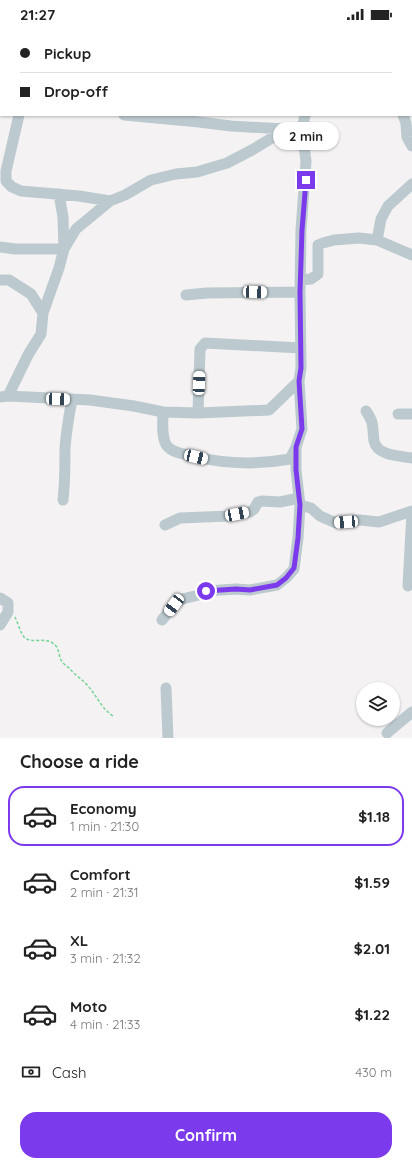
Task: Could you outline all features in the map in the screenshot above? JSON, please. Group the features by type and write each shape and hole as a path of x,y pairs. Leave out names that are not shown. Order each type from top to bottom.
{"street":[{"path":"19,116 6,171 6,181 12,187 22,191 110,201"},
{"path":"144,116 199,118 231,126 302,130"},
{"path":"163,412 163,433 166,445 175,452 207,460 231,463 271,462 290,459 296,447 302,429 299,381 301,368 300,292 302,230 306,180 306,161 302,130 305,116"},
{"path":"403,116 406,123 407,137 412,146"},
{"path":"285,130 227,163 197,172 176,174 151,180 125,196 110,201 76,229 64,249 59,268 42,313 41,334 4,397 90,400 134,406 163,412 198,413 270,410 299,381"},
{"path":"377,240 381,219 388,206 412,184"},
{"path":"59,194 63,217 64,249"},
{"path":"301,280 311,279 318,274 318,245 334,240 359,238 377,240 412,255"},
{"path":"0,247 15,249 64,249"},
{"path":"0,280 9,280 31,294 42,313"},
{"path":"186,295 244,292 300,292"},
{"path":"198,413 200,349 205,343 301,348"},
{"path":"63,500 66,475 65,449 72,399"},
{"path":"366,411 372,419 374,442 378,449 384,453 412,458"},
{"path":"398,414 412,414"},
{"path":"162,620 174,605 182,599 199,595 206,591 236,589 250,590 277,585 286,578 294,568 298,538 299,502 296,470 296,447"},
{"path":"166,525 180,518 229,516 250,512 254,509 258,502 262,501 299,502 311,508 320,516 336,523 360,520 379,522 412,511 408,586"},
{"path":"0,624 8,612 4,601"},
{"path":"166,688 168,738"},
{"path":"387,733 412,712"}],"path":[{"path":"4,601 14,614 24,636 28,640 43,640 51,642 56,646 61,661 88,686 107,712 113,716"}],"route":[{"path":"206,591 236,589 250,590 277,585 286,578 294,568 300,505 296,470 296,447 302,429 299,381 301,368 300,292 302,230 306,180"}]}
